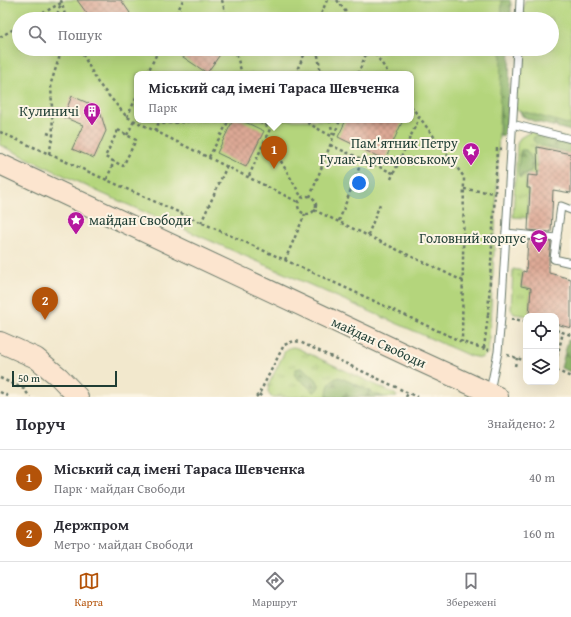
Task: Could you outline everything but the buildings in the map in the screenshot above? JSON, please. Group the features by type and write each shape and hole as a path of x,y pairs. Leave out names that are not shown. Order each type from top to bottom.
{"main road":[{"name":"майдан Свободи","path":"0,164 494,395"},
{"path":"0,342 36,358 59,377 78,397"}],"lane":[{"path":"519,12 520,0"},
{"path":"494,395 501,317 517,56"},
{"path":"512,124 571,139"},
{"path":"571,210 561,206 554,259 571,263"},
{"path":"506,233 557,238"}],"path":[{"path":"57,0 61,1"},
{"path":"177,12 182,0"},
{"path":"222,0 225,12"},
{"path":"322,12 327,0"},
{"path":"337,0 346,12"},
{"path":"43,12 61,1"},
{"path":"58,12 61,1"},
{"path":"61,1 64,12"},
{"path":"0,37 12,30"},
{"path":"49,154 53,135 51,83 60,56"},
{"path":"84,56 98,83 127,117 134,121 127,135"},
{"path":"149,71 156,56"},
{"path":"238,56 241,71"},
{"path":"296,71 304,56"},
{"path":"318,56 321,71"},
{"path":"359,71 365,56"},
{"path":"377,56 387,71"},
{"path":"127,117 134,102"},
{"path":"0,132 107,179 462,342 464,177 414,110"},
{"path":"391,179 419,118"},
{"path":"138,123 249,176 298,202"},
{"path":"155,131 158,124 170,123"},
{"path":"209,157 227,123"},
{"path":"261,123 270,127"},
{"path":"249,176 272,123"},
{"path":"307,123 333,137"},
{"path":"331,123 333,137"},
{"path":"310,197 339,123"},
{"path":"118,130 127,135 136,140 123,166 105,157 118,130"},
{"path":"47,133 53,135"},
{"path":"266,135 302,198"},
{"path":"330,145 393,173"},
{"path":"488,315 497,148 510,150"},
{"path":"339,221 362,160"},
{"path":"107,179 114,161"},
{"path":"201,223 227,166"},
{"path":"464,189 495,193"},
{"path":"298,202 302,198 310,197"},
{"path":"298,202 300,211 308,214 314,210 316,204 310,197"},
{"path":"368,235 380,204"},
{"path":"314,210 463,281"},
{"path":"285,260 305,214"},
{"path":"501,317 523,321"},
{"path":"559,331 571,335"},
{"path":"559,351 564,332"},
{"path":"256,397 259,394 284,345 288,342 294,341 300,342 417,397"},
{"path":"515,366 518,358 523,360"},
{"path":"559,371 571,377"},
{"path":"0,378 24,389 30,397"},
{"path":"0,392 10,397"},
{"path":"406,397 408,393"},
{"path":"259,394 262,397"}],"green space":[{"path":"0,0 502,0 501,12 12,12 12,56 501,56 493,277 488,353 481,358 470,356 101,193 0,145"},
{"path":"443,0 510,0 511,4 511,12 454,12"},
{"path":"525,0 571,0 571,125 515,109 519,56 559,56 559,12 522,12"},
{"path":"475,56 510,56 507,121 503,136 500,136 500,107"},
{"path":"518,107 571,115 571,131 533,121 522,116"},
{"path":"530,132 538,132 571,139 571,154 535,147 537,174 526,174 526,189 528,190 527,218 513,217 517,144 520,138"},
{"path":"535,135 551,141 571,144 571,150 567,152 539,145 533,140"},
{"path":"521,150 526,150 528,152 533,164 532,170 524,174 521,178 519,177 518,171"},
{"path":"513,269 523,271 521,286 531,288 529,313 523,313 523,315 514,314 511,309"},
{"path":"568,340 571,341 571,372 561,368"},
{"path":"293,347 395,394 397,397 271,397 268,392 269,384 285,351"},
{"path":"301,368 312,375 318,382 318,389 314,392 295,376 294,374 296,369"},
{"path":"339,377 374,394 384,397 327,397 329,385 333,380"}],"place":[{"name":"Кулиничі","path":"92,126"},
{"name":"Пам'ятник Петру Гулак-Артемовському","path":"471,166"},
{"name":"Міський сад імені Тараса Шевченка","path":"274,169"},
{"name":"майдан Свободи","path":"76,235"},
{"name":"Головний корпус","path":"539,253"},
{"name":"Держпром","path":"45,320"}]}
